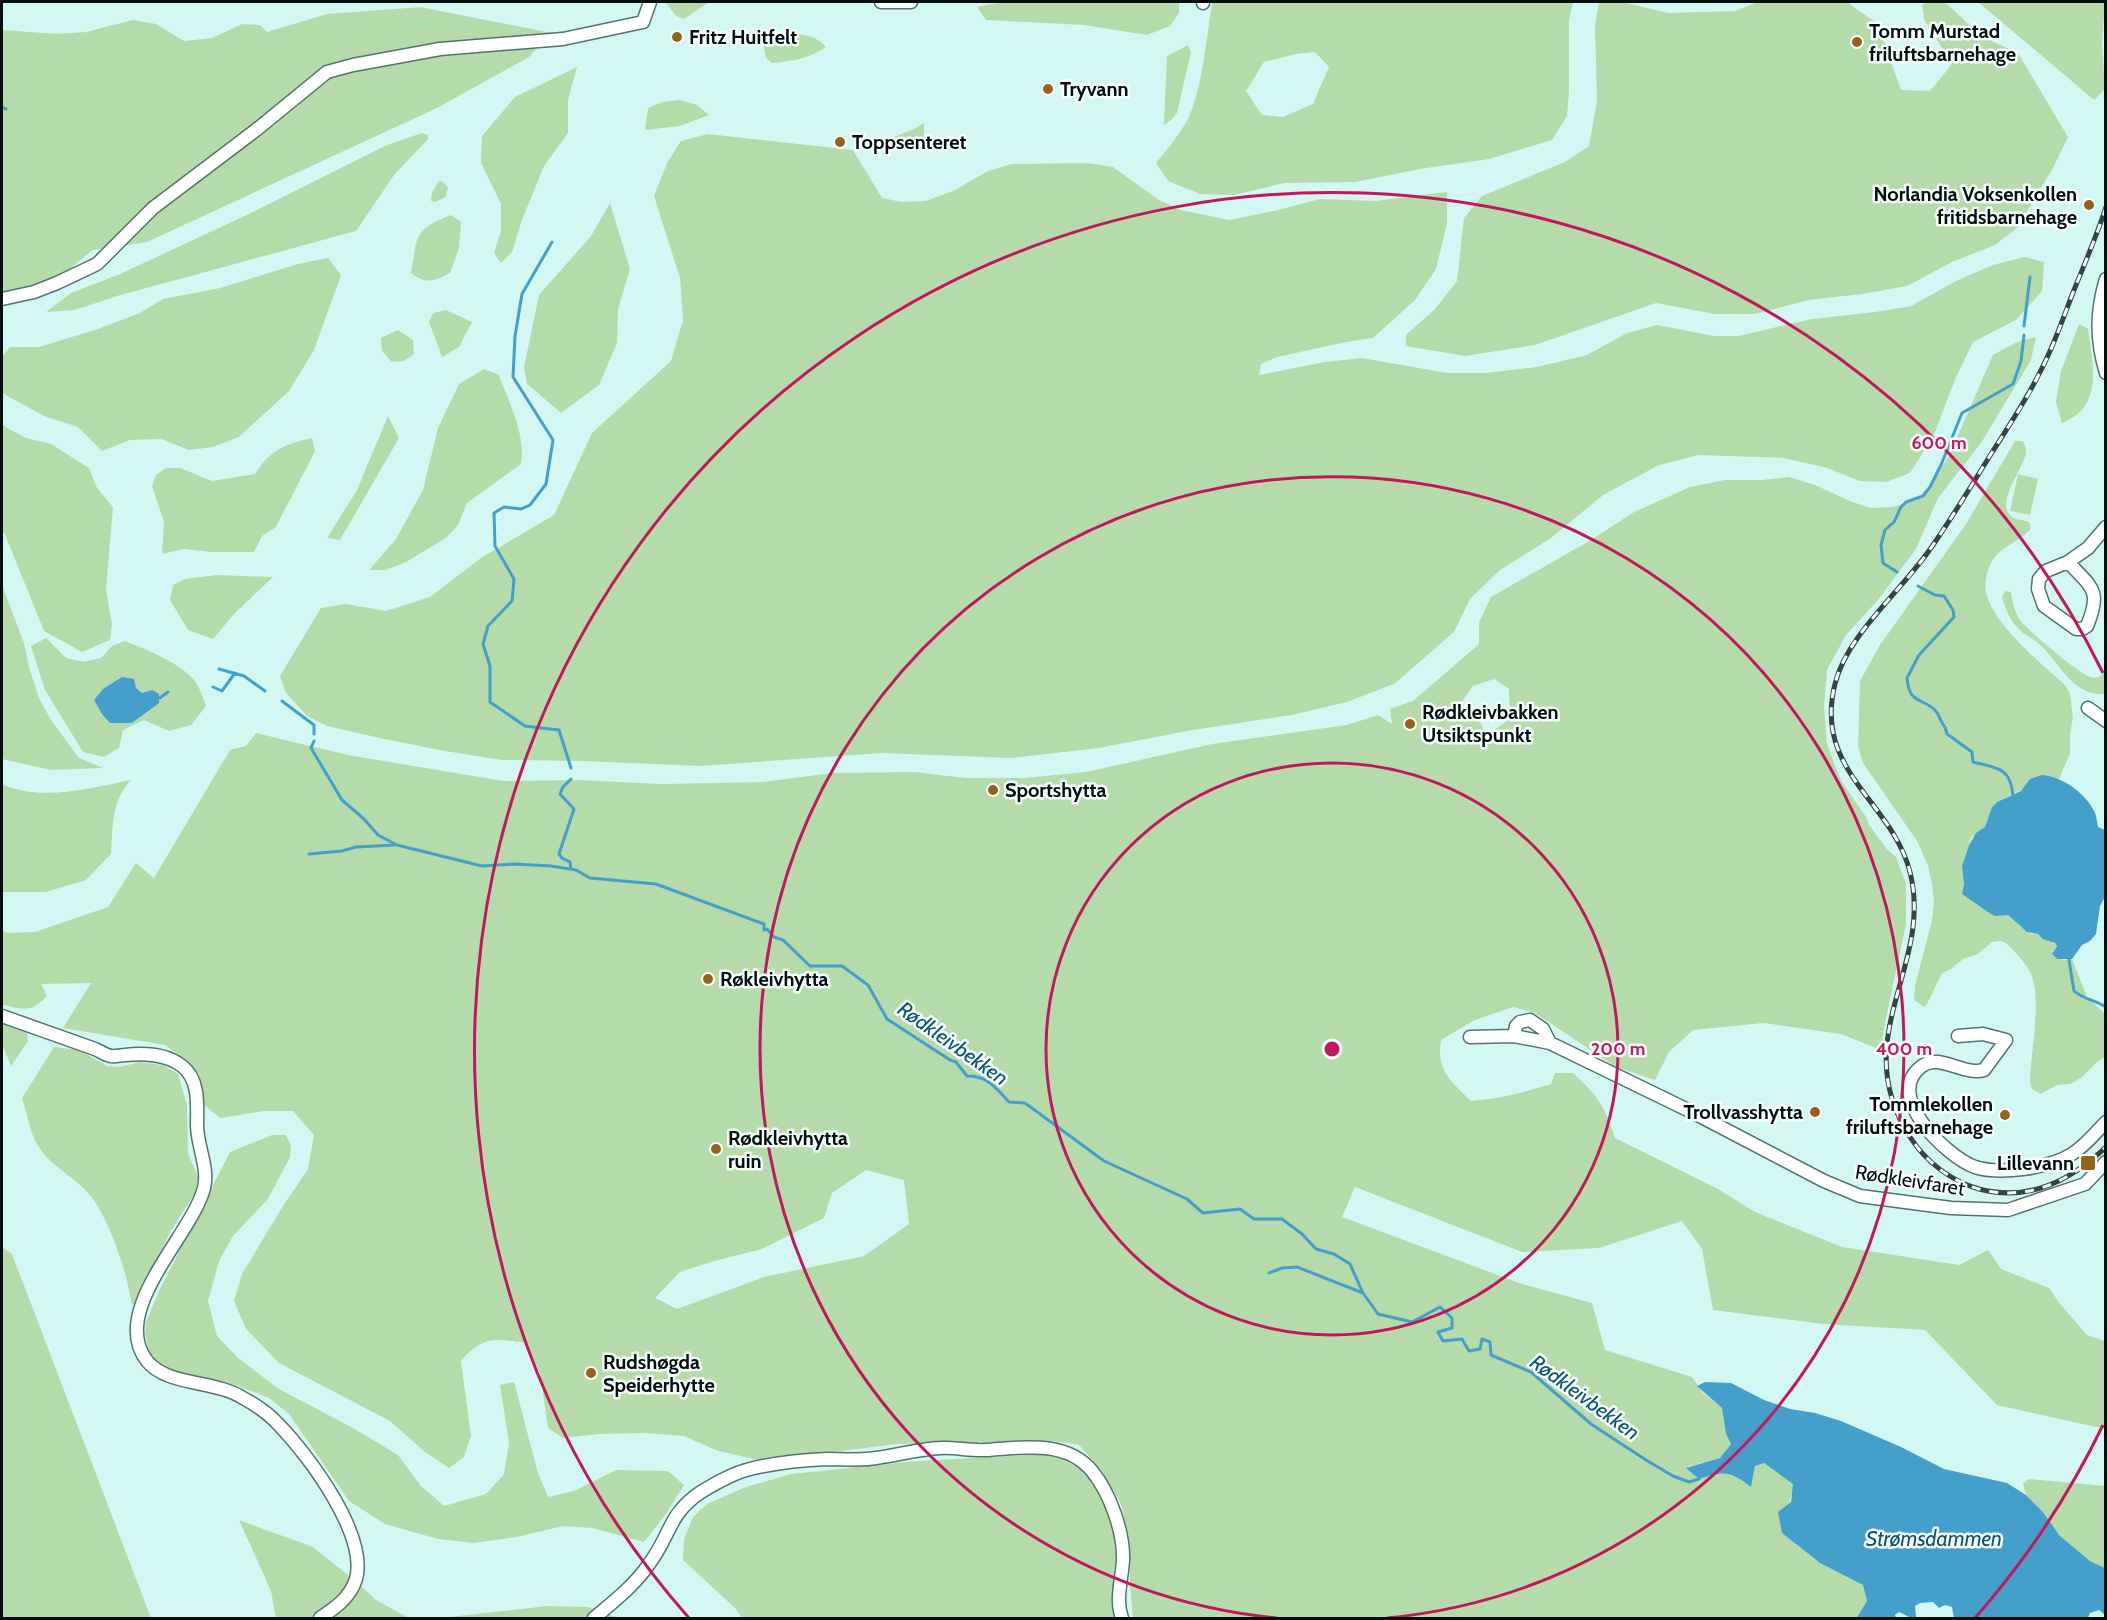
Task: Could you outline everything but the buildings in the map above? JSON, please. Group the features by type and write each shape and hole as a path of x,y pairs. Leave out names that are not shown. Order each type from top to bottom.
{"street":[{"path":"2,299 57,284 97,264 153,207 256,130 327,72 353,65 440,50 563,39 643,22 650,2"},
{"path":"881,2 911,2"},
{"path":"2106,279 2098,308 2097,323 2098,341 2106,373"},
{"path":"2068,562 2091,586 2096,597 2087,626 2082,629 2076,629 2044,606 2038,589 2039,579 2046,571 2068,562 2088,548 2106,527"},
{"path":"2088,708 2106,721"},
{"path":"2,1016 106,1055 165,1057 178,1063 190,1074 196,1095 197,1130 205,1174 204,1189 147,1292 138,1319 138,1341 145,1358 158,1370 176,1378 224,1388 243,1397 269,1416 280,1425 320,1478 348,1523 358,1560 356,1578 350,1593 320,1618"},
{"name":"Rødkleivfaret","path":"1514,1035 1520,1022 1530,1020 1543,1029 1550,1042"},
{"path":"1958,1036 1983,1034 2006,1040 1984,1070 1974,1071 1933,1062 1919,1069 1912,1079 1911,1094 1920,1119 1934,1138 1966,1163 1988,1170 2009,1171 2039,1165 2071,1154 2106,1122"},
{"name":"Rødkleivfaret","path":"1470,1036 1514,1035 1550,1042 1694,1113 1824,1181 1860,1196 1951,1208 2008,1210 2085,1184 2106,1162"},
{"path":"594,1618 647,1567 660,1549 673,1519 681,1508 704,1490 737,1473 795,1462 867,1459 932,1448 982,1450 1031,1447 1052,1450 1076,1459 1089,1468 1099,1481 1115,1519 1123,1554 1119,1592 1119,1608 1122,1618"}],"green space":[{"path":"665,2 709,2 684,19 676,16"},
{"path":"1003,2 1179,2 1179,13 1170,26 1147,35 1084,25 986,20 977,7"},
{"path":"1212,2 1573,2 1569,20 1567,116 1552,140 1489,159 1420,169 1355,182 1284,183 1234,195 1200,194 1168,181 1156,163 1187,121 1197,95","holes":["1315,52 1329,67 1313,104 1283,117 1262,115 1246,91 1264,62"]},
{"path":"1599,2 1622,2 1668,13 1735,11 1758,2 1849,2 1878,24 1901,90 1930,91 1952,64 1924,19 1922,5 1931,2 1944,3 1981,36 2018,53 2068,137 2054,166 2018,227 1995,245 1952,262 1907,286 1809,300 1755,314 1715,314 1656,303 1535,345 1465,356 1406,346 1406,335 1435,309 1457,281 1464,218 1482,196 1565,162 1589,146 1597,101 1595,25"},
{"path":"1978,2 2105,2 2102,44 2105,89 2094,100"},
{"path":"420,7 552,33 529,57 437,108 147,242 93,250 57,279 2,293 2,30 57,34 86,32 133,20 156,24 184,41 212,38 242,24 260,25 267,32 327,14"},
{"path":"784,33 812,37 826,47 807,57 772,63 766,58 764,46 766,35"},
{"path":"1188,45 1191,52 1177,113 1164,125 1167,56"},
{"path":"577,67 568,100 568,133 544,166 512,252 501,263 494,253 501,231 501,204 481,163 482,136 515,97"},
{"path":"680,100 697,105 709,115 680,126 645,130 648,108 662,102"},
{"path":"924,123 924,142 892,139 914,129"},
{"path":"422,133 428,135 428,139 394,175 356,231 117,296 75,310 46,312 71,293 120,274 253,212 387,145"},
{"path":"708,134 853,150 882,198 902,202 926,201 955,190 988,171 1012,164 1087,163 1113,167 1159,200 1181,210 1229,220 1320,199 1376,201 1447,192 1447,223 1436,269 1415,300 1373,338 1277,357 1261,364 1259,375 1325,362 1362,358 1447,373 1486,373 1537,367 1587,355 1627,333 1657,325 1714,336 1738,336 1812,319 1911,306 1958,280 1993,265 2025,257 2044,262 2042,291 2016,320 1973,342 1956,377 1933,437 1910,473 1886,482 1860,481 1827,468 1784,458 1699,455 1659,465 1603,495 1551,538 1500,570 1470,599 1454,632 1394,684 1347,702 1292,715 1187,731 1099,748 1011,758 881,753 701,766 502,760 380,738 327,726 307,716 286,693 280,676 321,608 346,604 386,611 430,597 481,558 554,515 592,433 671,361 683,320 680,278 654,196 668,161 681,141"},
{"path":"439,181 448,187 446,197 435,202 431,201 432,192"},
{"path":"610,203 630,269 618,309 617,343 599,385 561,413 527,384 524,367 539,295 591,236"},
{"path":"451,215 461,222 459,248 450,273 430,280 416,277 411,273 419,236 429,225"},
{"path":"328,258 341,275 314,350 289,391 239,437 213,447 189,450 161,439 130,440 102,451 78,427 44,416 2,393 2,357 10,347 39,347 140,313 163,299 220,288 298,264"},
{"path":"446,310 472,322 459,347 442,357 429,322 433,313"},
{"path":"2079,324 2088,329 2093,383 2084,406 2075,416 2062,423 2056,402 2061,371"},
{"path":"398,330 413,340 414,354 404,361 392,362 382,351 381,338"},
{"path":"2036,337 2031,360 1981,443 1938,498 1916,549 1878,600 1846,635 1827,670 1824,707 1827,743 1835,766 1842,782 1869,825 1896,857 1906,884 1906,924 1881,1050 1841,1034 1764,1023 1693,1030 1669,1052 1655,1080 1616,1067 1535,1013 1513,1007 1475,1020 1441,1040 1440,1051 1443,1068 1447,1075 1471,1101 1531,1090 1551,1084 1555,1073 1573,1073 1600,1102 1615,1138 1718,1189 1755,1212 1842,1247 1959,1265 1988,1250 2001,1269 2049,1288 2087,1335 2105,1341 2105,1429 1997,1405 1925,1330 1824,1324 1713,1310 1702,1249 1682,1221 1599,1248 1522,1252 1355,1187 1342,1217 1522,1284 1592,1303 1605,1350 1692,1377 1702,1392 1722,1408 1726,1434 1731,1444 1720,1458 1687,1467 1699,1479 1726,1473 1751,1486 1755,1466 1764,1463 1794,1484 1782,1533 1820,1563 1863,1585 1867,1601 1857,1616 1858,1618 1133,1618 1130,1541 1121,1504 1102,1471 1079,1445 1055,1441 897,1444 763,1461 718,1451 684,1436 643,1433 563,1438 548,1428 540,1373 526,1343 506,1340 483,1343 461,1361 471,1436 464,1457 449,1468 425,1452 390,1421 279,1363 246,1329 234,1301 242,1274 308,1169 314,1135 293,1111 264,1111 220,1118 199,1101 196,1082 187,1060 165,1045 63,1028 91,983 41,984 47,996 31,1008 21,1009 2,1004 2,931 8,933 35,932 108,907 136,863 154,878 230,750 246,746 256,733 348,755 503,781 579,780 661,784 763,782 832,773 915,772 965,778 1025,778 1086,772 1212,744 1347,725 1378,715 1392,724 1390,709 1413,701 1479,644 1479,622 1491,597 1591,540 1634,512 1690,487 1725,480 1789,477 1815,485 1870,508 1893,507 1917,500 1932,483 1950,454 1993,355 2017,342","holes":["1494,679 1509,689 1510,719 1484,737 1482,725 1474,714 1456,710 1473,686","866,1170 904,1180 909,1224 864,1256 764,1277 677,1309 655,1298 680,1272 762,1249 824,1218 832,1193"]},
{"path":"484,369 499,375 512,408 521,441 521,464 467,503 458,525 446,538 406,562 386,570 369,570 396,539 423,490 438,428 459,384"},
{"path":"388,416 399,438 340,540 327,538 357,490"},
{"path":"2,425 26,438 51,444 89,468 97,488 113,507 106,590 112,624 110,640 82,652 44,631 4,532 2,533"},
{"path":"312,438 315,451 276,527 262,536 254,552 184,549 162,554 164,522 152,486 156,475 166,468 180,468 212,481 255,474 266,459 279,449"},
{"path":"2015,441 2023,441 2026,450 2006,502 2007,510 2011,516 2029,522 2031,529 1995,556 1987,572 1986,592 1990,605 2008,630 2066,686 2070,694 2073,718 2070,754 2059,779 2050,776 1997,802 1992,807 1985,827 1971,838 1962,866 1964,884 1962,894 1999,915 2008,915 2031,934 2038,934 2055,944 2057,946 2052,954 2055,958 2072,959 2087,997 2105,1014 2105,1057 2081,1078 2070,1084 2057,1085 2041,1094 2032,1089 2030,1083 2036,1010 2034,983 2025,964 2006,943 1992,942 1978,954 1963,959 1942,973 1924,1007 1914,1000 1915,986 1932,920 1934,903 1932,883 1928,866 1917,841 1863,763 1858,747 1860,681 1880,645 1966,524"},
{"path":"2018,474 2038,479 2030,515 2010,511"},
{"path":"217,575 273,577 234,614 213,639 188,630 170,600 173,585 185,579"},
{"path":"2,585 24,643 39,698 51,720 79,758 103,768 51,770 2,759"},
{"path":"2005,591 2011,592 2019,619 2054,652 2087,676 2093,678 2105,672 2105,694 2083,690 2075,684 2038,643 2018,628 2005,607 2002,597"},
{"path":"46,638 66,658 83,662 101,658 112,646 125,641 144,649 164,658 191,677 197,684 206,706 191,725 169,731 144,720 123,730 119,748 104,757 83,752 45,690 31,646"},
{"path":"131,780 124,788 116,806 111,854 86,880 46,892 2,892 2,784 17,789 49,793 83,790"},
{"path":"2,1022 27,1033 28,1041 11,1066 2,1044"},
{"path":"54,1047 79,1050 107,1066 119,1067 140,1062 163,1065 178,1074 187,1105 188,1153 198,1177 195,1193 170,1232 137,1303 132,1305 119,1254 97,1205 84,1188 44,1154 35,1141 31,1129 22,1098"},
{"path":"272,1135 286,1135 291,1145 290,1157 268,1199 233,1236 219,1261 208,1301 217,1336 237,1357 279,1389 398,1455 421,1486 444,1506 486,1494 504,1474 509,1443 500,1385 514,1382 538,1473 548,1497 574,1491 616,1470 668,1471 684,1485 666,1514 644,1542 592,1528 563,1526 517,1537 474,1543 438,1539 385,1524 349,1501 289,1414 269,1398 235,1385 207,1378 172,1374 151,1359 145,1333 146,1322 160,1289 230,1152"},
{"path":"2,1247 12,1254 151,1618 2,1618"},
{"path":"1051,1454 1082,1469 1100,1492 1111,1517 1116,1549 1113,1609 1115,1618 742,1618 735,1608 683,1560 684,1539 693,1517 707,1504 746,1487 791,1474 916,1461"},
{"path":"2028,1479 2105,1486 2105,1568 2090,1561 2060,1536 2043,1512 2026,1495 2023,1484"},
{"path":"239,1520 313,1547 376,1600 407,1617 449,1617 547,1606 588,1607 619,1618 276,1618 271,1591"}],"water":[{"path":"122,677 134,679 136,688 142,693 152,690 159,694 159,703 132,723 110,723 94,700 103,689"},
{"path":"2042,775 2065,782 2080,793 2095,813 2098,827 2105,830 2105,897 2100,906 2096,934 2082,945 2072,959 2057,959 2052,954 2057,946 2055,943 2043,939 2038,934 2027,932 2008,915 1991,914 1962,894 1964,884 1962,866 1969,845 1976,833 1985,827 1992,807 1997,802 2021,791 2030,779"},
{"name":"Strømsdammen","path":"1705,1382 1731,1383 1764,1400 1790,1409 1815,1413 1841,1421 1944,1469 2007,1483 2026,1495 2043,1512 2060,1536 2090,1561 2105,1568 2105,1615 2099,1610 2090,1613 2088,1618 1954,1618 1952,1607 1945,1605 1939,1608 1933,1602 1920,1603 1915,1606 1916,1617 1911,1618 1899,1612 1895,1615 1896,1618 1858,1618 1867,1601 1863,1585 1820,1563 1782,1533 1778,1512 1791,1502 1793,1484 1764,1463 1755,1466 1751,1487 1737,1477 1726,1474 1714,1474 1699,1479 1686,1468 1720,1458 1731,1444 1726,1434 1722,1408 1697,1386"}],"waterway":[{"path":"2,107 6,109"},
{"path":"552,242 522,294 515,336 513,377 553,440 546,484 530,505 521,509 504,507 494,513 495,546 514,579 512,601 488,626 483,644 490,666 490,702 525,726 559,730 571,768"},
{"path":"2024,326 2030,277"},
{"path":"1897,572 1883,563 1881,545 1885,530 1894,522 1906,502 1923,496 1930,487 1962,413 2013,384 2021,361 2024,335"},
{"path":"1918,586 1935,595 1944,596 1953,610 1954,617 1919,655 1907,678 1910,692 1935,710 1947,734 1972,752 1973,762 2001,770 2009,779 2013,795"},
{"name":"Rødkleivbekken","path":"219,669 244,676 265,691"},
{"name":"Rødkleivbekken","path":"213,687 222,691 235,673"},
{"name":"Rødkleivbekken","path":"160,698 168,692"},
{"name":"Rødkleivbekken","path":"282,701 314,725 314,734"},
{"name":"Rødkleivbekken","path":"314,741 311,748 342,800 378,835 397,845 482,866 514,864 551,866 576,870 590,878 656,884 764,924 764,930 767,929 774,937 783,940 810,966 842,966 868,985 887,1019 956,1062 967,1076 991,1083 1009,1102 1025,1103 1104,1161 1187,1199 1203,1213 1240,1209 1254,1219 1282,1219 1302,1234 1316,1249 1334,1254 1350,1264 1363,1293 1378,1314 1412,1322 1440,1307 1452,1318 1452,1328 1438,1332 1443,1341 1462,1339 1469,1351 1480,1349 1482,1339 1490,1342 1491,1355 1531,1372 1591,1424 1673,1476 1689,1482 1699,1479"},
{"path":"571,779 560,794 574,809 559,854 570,862 571,869"},
{"path":"309,854 342,851 356,847 395,845"},
{"path":"2069,960 2074,991 2106,1007"},
{"path":"1269,1273 1282,1268 1297,1267 1363,1293"}],"railway":[{"path":"2106,207 2054,342 2035,383 1933,545 1851,647 1841,665 1835,684 1831,714 1835,740 1844,763 1888,825 1901,847 1910,872 1914,907 1911,939 1888,1034 1886,1067 1893,1101 1910,1137 1924,1155 1949,1176 1979,1189 2015,1193 2048,1186 2063,1179 2106,1147"}],"place":[{"name":"Fritz Huitfelt","path":"677,37"},
{"name":"Tomm Murstad friluftsbarnehage","path":"1857,42"},
{"name":"Tryvann","path":"1048,89"},
{"name":"Toppsenteret","path":"840,142"},
{"name":"Norlandia Voksenkollen fritidsbarnehage","path":"2089,205"},
{"name":"Rødkleivbakken Utsiktspunkt","path":"1410,724"},
{"name":"Sportshytta","path":"993,790"},
{"name":"Røkleivhytta","path":"708,979"},
{"name":"Trollvasshytta","path":"1815,1112"},
{"name":"Tommlekollen friluftsbarnehage","path":"2005,1115"},
{"name":"Rødkleivhytta ruin","path":"716,1149"},
{"name":"Lillevann","path":"2088,1163"},
{"name":"Rudshøgda Speiderhytte","path":"591,1373"}]}
